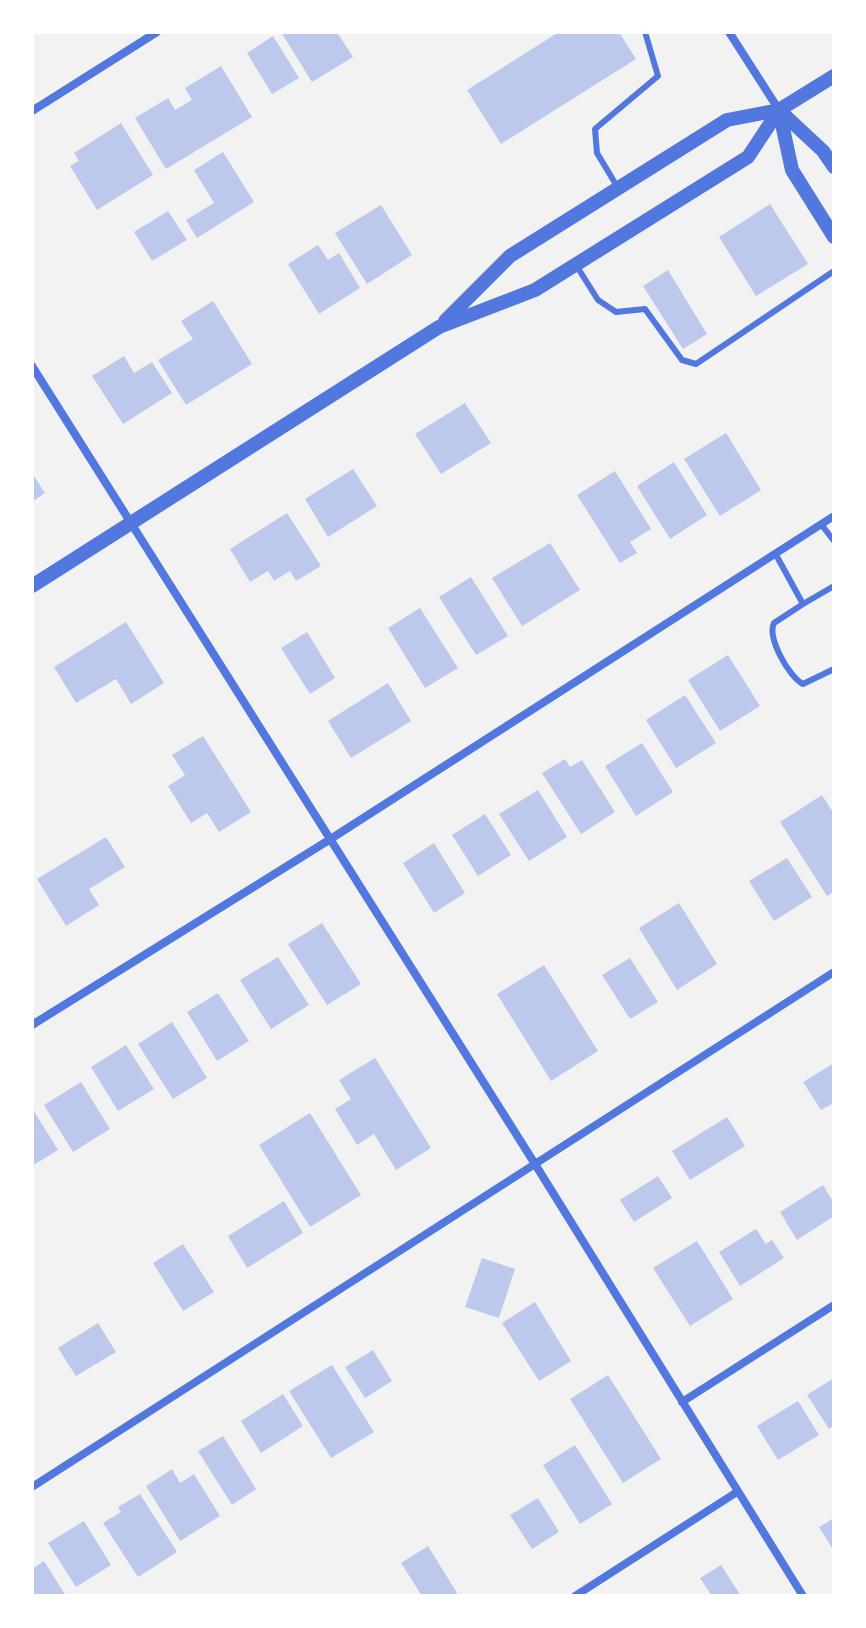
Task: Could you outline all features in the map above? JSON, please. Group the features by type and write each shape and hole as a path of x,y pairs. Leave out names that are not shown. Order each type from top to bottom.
{"street":[{"path":"32,111 157,32"},
{"path":"729,32 779,110 823,151 834,167"},
{"path":"439,327 510,256 727,120 779,110 834,76"},
{"path":"779,110 792,170 834,237"},
{"path":"32,586 439,327 535,290 748,157 779,110"},
{"path":"32,366 803,1596"},
{"path":"32,1025 329,840 834,516"},
{"path":"32,1487 834,972"},
{"path":"682,1402 834,1305"},
{"path":"575,1596 737,1492"}],"lane":[{"path":"618,188 597,153 595,129 658,76 645,32"},
{"path":"575,265 598,300 616,312 645,309 682,360 696,364 834,271"},
{"path":"821,524 834,541"},
{"path":"775,553 803,604"},
{"path":"834,586 774,623 772,636 793,677 803,684 834,669"}],"building":[{"path":"281,32 337,32 353,57 312,82"},
{"path":"559,32 619,32 636,59 501,144 467,90"},
{"path":"273,36 299,78 272,94 247,53"},
{"path":"221,66 252,117 166,169 135,118 168,98 175,110 192,100 185,88"},
{"path":"121,123 153,175 97,210 70,166 79,161 74,153"},
{"path":"223,152 254,202 197,238 186,220 214,203 194,170"},
{"path":"770,204 808,264 756,296 719,237"},
{"path":"381,205 412,255 367,284 335,233"},
{"path":"168,211 187,240 152,261 134,232"},
{"path":"318,245 328,260 339,253 360,288 319,314 288,264"},
{"path":"668,270 707,334 683,349 643,286"},
{"path":"213,301 252,364 186,405 158,360 193,339 181,321"},
{"path":"124,356 134,373 152,362 172,393 123,424 92,376"},
{"path":"465,403 491,443 441,474 415,434"},
{"path":"726,433 761,490 720,516 684,459"},
{"path":"674,462 707,515 670,539 637,486"},
{"path":"353,469 377,506 328,537 305,499"},
{"path":"615,471 651,529 630,542 637,553 620,563 577,495"},
{"path":"32,473 45,493 32,502"},
{"path":"287,513 321,566 296,581 290,571 274,581 268,571 250,582 230,549"},
{"path":"550,543 580,590 522,626 492,578"},
{"path":"471,577 508,636 476,655 439,597"},
{"path":"420,608 458,668 425,688 388,628"},
{"path":"126,622 164,683 131,704 116,679 76,703 54,667"},
{"path":"307,632 335,678 310,694 281,648"},
{"path":"728,655 760,706 720,731 688,680"},
{"path":"388,683 411,721 351,758 328,721"},
{"path":"685,695 716,743 676,768 646,720"},
{"path":"203,736 251,812 219,832 207,813 191,823 168,786 185,775 172,755"},
{"path":"642,743 673,792 636,816 605,766"},
{"path":"565,759 570,767 582,760 615,812 581,834 542,773"},
{"path":"538,790 567,837 529,861 499,814"},
{"path":"822,795 834,814 834,892 827,896 780,822"},
{"path":"485,814 511,855 478,876 452,835"},
{"path":"106,837 125,867 89,889 99,905 66,926 37,879"},
{"path":"434,843 465,893 434,913 403,863"},
{"path":"787,858 812,897 774,921 749,881"},
{"path":"679,903 717,964 677,990 639,928"},
{"path":"322,923 361,984 327,1005 288,944"},
{"path":"278,957 309,1005 271,1029 240,980"},
{"path":"630,958 658,1002 630,1019 602,975"},
{"path":"544,965 598,1051 551,1081 497,994"},
{"path":"218,993 249,1041 217,1061 187,1012"},
{"path":"172,1022 207,1078 173,1099 138,1044"},
{"path":"126,1045 154,1089 118,1111 91,1067"},
{"path":"375,1058 431,1148 396,1170 374,1134 357,1145 335,1109 351,1099 339,1080"},
{"path":"834,1063 834,1103 821,1110 803,1082"},
{"path":"81,1082 110,1129 73,1152 44,1105"},
{"path":"32,1108 58,1150 32,1166"},
{"path":"310,1113 361,1195 310,1227 259,1145"},
{"path":"727,1117 745,1146 690,1180 672,1151"},
{"path":"658,1176 672,1198 634,1222 620,1200"},
{"path":"823,1185 834,1203 834,1216 797,1240 780,1212"},
{"path":"284,1201 303,1233 247,1268 228,1236"},
{"path":"756,1229 766,1244 772,1240 784,1258 740,1286 719,1252"},
{"path":"697,1241 733,1299 690,1326 653,1268"},
{"path":"183,1244 214,1292 183,1311 153,1263"},
{"path":"482,1258 515,1269 499,1318 465,1307"},
{"path":"535,1302 571,1361 539,1381 502,1323"},
{"path":"98,1323 116,1352 76,1376 58,1348"},
{"path":"373,1350 392,1381 365,1398 345,1367"},
{"path":"332,1365 374,1432 331,1458 289,1391"},
{"path":"608,1375 661,1459 623,1483 570,1399"},
{"path":"834,1378 834,1426 829,1429 807,1395"},
{"path":"283,1394 303,1426 261,1453 241,1421"},
{"path":"798,1401 819,1435 778,1460 757,1426"},
{"path":"223,1436 256,1489 232,1505 198,1451"},
{"path":"575,1445 612,1504 580,1524 543,1465"},
{"path":"172,1469 180,1483 194,1474 220,1516 180,1541 146,1486"},
{"path":"140,1494 177,1552 138,1577 103,1523 121,1512 118,1507"},
{"path":"538,1498 559,1532 532,1549 510,1515"},
{"path":"834,1518 834,1551 819,1527"},
{"path":"84,1521 111,1565 76,1587 48,1543"},
{"path":"428,1546 457,1593 451,1596 422,1596 401,1563"},
{"path":"44,1561 66,1596 32,1596 32,1569"},
{"path":"721,1565 741,1596 712,1596 700,1578"}]}
